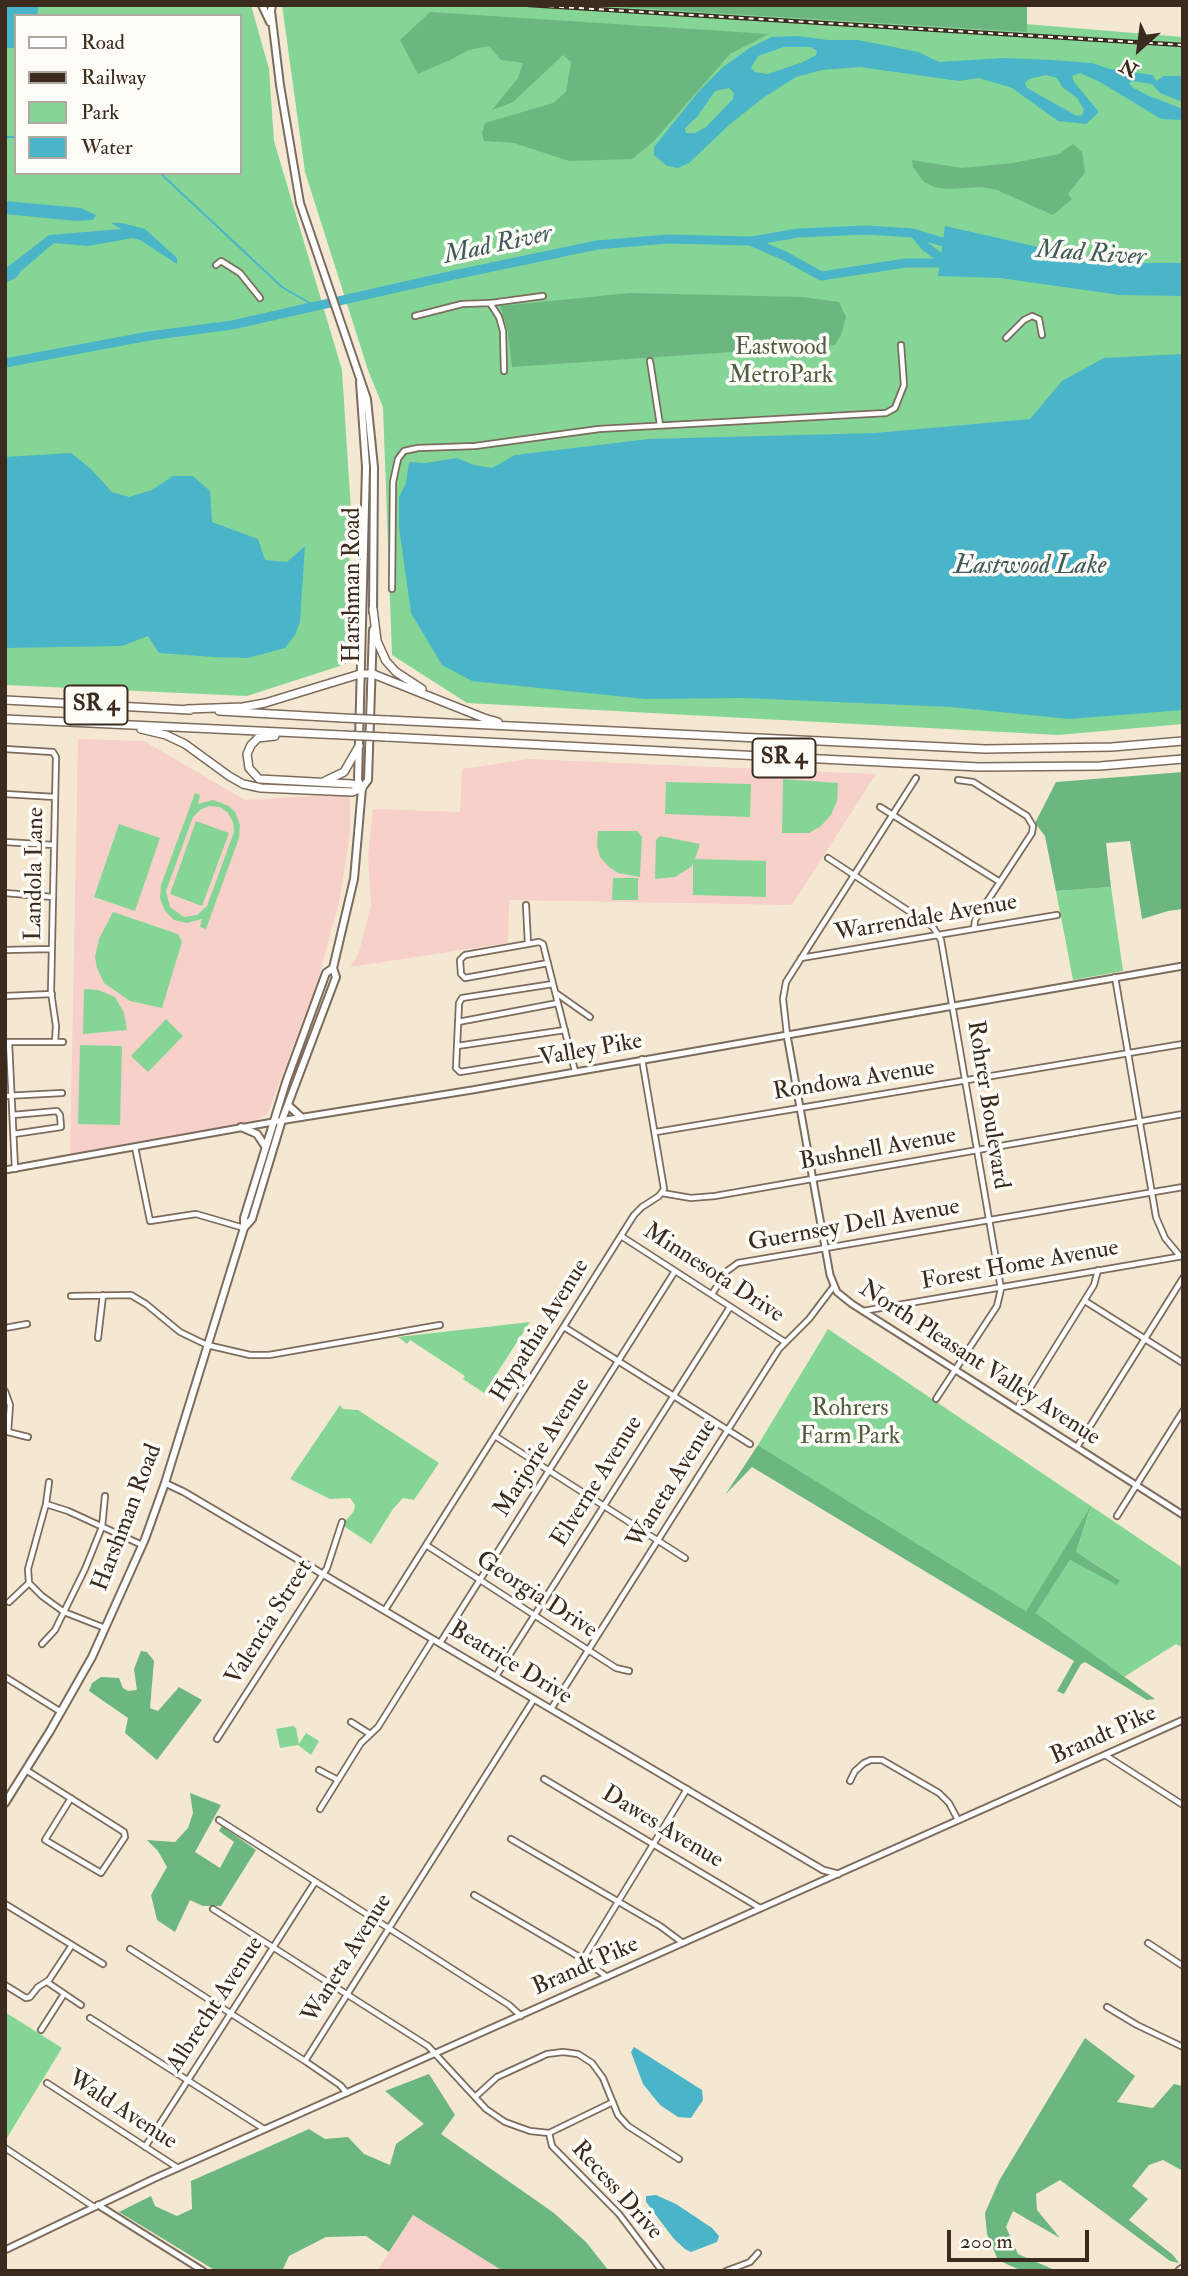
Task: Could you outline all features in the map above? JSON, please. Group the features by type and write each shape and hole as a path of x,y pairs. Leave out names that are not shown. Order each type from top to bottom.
{"highway":[{"path":"373,609 377,641 386,661 408,681 447,703"},
{"path":"187,709 243,707 265,703 360,674 373,674 484,718 527,727"},
{"name":"SR 4","path":"5,700 985,749 1112,747 1183,741"},
{"name":"SR 4","path":"5,719 979,767 1100,766 1183,759"},
{"path":"116,724 166,735 185,744 229,776 261,788 352,792 362,788"},
{"path":"313,733 258,738 251,745 248,768 259,779 312,784 352,784 362,788"},
{"path":"312,784 344,772 359,746"}],"main road":[{"name":"Harshman Road","path":"267,7 273,28 298,191 367,399 372,433 373,674 368,780 362,788"},
{"name":"Harshman Road","path":"244,1228 252,1219 282,1120 336,977 333,968 354,879 362,788 358,780 366,467 360,382"},
{"name":"Harshman Road","path":"5,1803 61,1712 106,1628 142,1545 165,1483 208,1345 244,1228 244,1218 265,1146 326,973 333,968"},
{"path":"288,1105 301,1117"},
{"path":"241,1127 257,1134 265,1146"},
{"path":"1179,2271 1183,2267"}],"street":[{"path":"216,265 221,261 240,273 261,298"},
{"path":"415,316 462,304 543,296"},
{"path":"490,303 499,317 503,331 504,371"},
{"path":"1006,338 1031,316 1039,319 1042,335"},
{"path":"392,589 394,470 404,451 475,446 599,429 890,412 897,405 904,385 901,345"},
{"path":"650,361 660,425"},
{"name":"Landola Lane","path":"5,749 56,754 52,949 55,1042"},
{"path":"787,1035 784,989 916,778"},
{"path":"958,780 973,782 1027,816 1032,823 1032,833 975,920 974,929"},
{"path":"5,794 55,797"},
{"path":"880,807 1000,882"},
{"path":"5,842 54,845"},
{"path":"828,858 924,920 940,935"},
{"path":"5,893 54,897"},
{"path":"526,905 528,944"},
{"name":"Warrendale Avenue","path":"801,958 1057,915"},
{"name":"Rohrer Boulevard","path":"940,935 1001,1286"},
{"path":"548,964 465,978 462,976 460,960 465,955 539,942 543,944 575,1071"},
{"path":"5,950 52,949"},
{"name":"Valley Pike","path":"5,1170 1183,966"},
{"path":"1115,977 1158,1225 1165,1238 1181,1256"},
{"path":"553,984 460,1000 456,1068 460,1072 571,1054"},
{"path":"555,993 590,1017"},
{"path":"5,996 52,994"},
{"path":"458,1022 558,1003"},
{"path":"457,1046 565,1030"},
{"name":"North Pleasant Valley Avenue","path":"787,1035 825,1248 834,1286 843,1298 1183,1515"},
{"path":"15,1168 13,1115 8,1096 7,1042 63,1042"},
{"name":"Rondowa Avenue","path":"656,1132 1183,1044"},
{"path":"642,1059 664,1185 662,1193"},
{"path":"8,1096 62,1093"},
{"path":"13,1115 57,1111 61,1126 14,1134"},
{"name":"Bushnell Avenue","path":"662,1193 702,1198 1183,1114"},
{"path":"5,1128 13,1126"},
{"path":"135,1147 150,1221 196,1214 244,1228"},
{"name":"Guernsey Dell Avenue","path":"712,1294 733,1265 1183,1187"},
{"name":"Hypathia Avenue","path":"385,1611 637,1211 662,1193"},
{"name":"Minnesota Drive","path":"621,1236 785,1342"},
{"name":"Forest Home Avenue","path":"863,1311 1181,1256"},
{"path":"1017,1409 1085,1301 1097,1280 1098,1270"},
{"name":"Marjorie Avenue","path":"440,1643 675,1271"},
{"path":"1077,1447 1183,1278"},
{"name":"Waneta Avenue","path":"551,1709 785,1342 809,1319 834,1286"},
{"path":"936,1399 997,1306 1001,1286"},
{"path":"98,1338 103,1295"},
{"path":"71,1296 131,1295 180,1332 208,1345 240,1354 269,1355 440,1325"},
{"path":"1085,1301 1183,1363"},
{"name":"Elverne Avenue","path":"496,1676 730,1307"},
{"path":"5,1328 27,1324"},
{"path":"564,1327 750,1444"},
{"path":"5,1391 10,1405 7,1432 28,1437"},
{"path":"1117,1516 1183,1410"},
{"path":"495,1436 685,1558"},
{"path":"9,1602 29,1583 32,1553 46,1504 49,1482"},
{"name":"Beatrice Drive","path":"165,1483 823,1870 838,1874"},
{"path":"42,1644 55,1630 85,1569 102,1527 105,1496"},
{"path":"46,1504 68,1511 142,1545"},
{"name":"Valencia Street","path":"217,1739 323,1574 342,1521"},
{"name":"Georgia Drive","path":"426,1545 616,1668 629,1671"},
{"path":"29,1583 41,1596 64,1612 106,1628"},
{"path":"320,1809 361,1743 378,1727 433,1639"},
{"path":"5,1677 61,1712"},
{"name":"Waneta Avenue","path":"305,2061 534,1699"},
{"name":"Brandt Pike","path":"5,2250 178,2168 1183,1720"},
{"path":"351,1722 370,1734"},
{"path":"1105,1755 1183,1805"},
{"path":"850,1782 863,1763 871,1759 882,1760 939,1793 949,1803 958,1820"},
{"path":"26,1770 71,1798 123,1831 125,1838 101,1873 45,1840 71,1798"},
{"path":"319,1770 338,1780"},
{"name":"Dawes Avenue","path":"544,1779 761,1908"},
{"path":"583,1959 687,1789"},
{"path":"219,1820 509,2005 521,2016"},
{"path":"511,1839 674,1935 683,1943"},
{"name":"Albrecht Avenue","path":"145,2147 315,1882"},
{"path":"474,1895 583,1959 607,1977"},
{"path":"5,1903 103,1964"},
{"path":"213,1909 428,2046 486,2109 505,2122 530,2131 549,2133 613,2102"},
{"path":"1148,1943 1183,1966"},
{"path":"5,1984 28,1998 47,1982 72,1945"},
{"path":"130,1949 305,2061 340,2085 347,2093"},
{"path":"47,1982 81,2005"},
{"path":"41,2030 64,1994"},
{"path":"1107,2007 1183,2047"},
{"path":"90,2018 265,2130"},
{"path":"475,2097 498,2077 547,2054 578,2054 592,2063 603,2078 618,2115 628,2126 679,2159"},
{"name":"Wald Avenue","path":"47,2083 178,2168"},
{"name":"Recess Drive","path":"549,2133 552,2146 619,2214 662,2271"},
{"path":"5,2148 203,2271"},
{"path":"726,2271 750,2262 758,2253"}],"shaded area":[{"path":"78,739 144,741 245,800 345,794 350,797 350,832 340,898 317,983 267,1115 241,1127 70,1159"},
{"path":"528,759 876,774 792,905 509,900 508,943 350,967 359,952 371,905 368,856 373,809 460,812 462,769"},
{"path":"413,2215 507,2271 377,2271"}],"green space":[{"path":"5,5 251,5 269,69 274,141 342,370 351,511 346,664 247,696 5,685"},
{"name":"Eastwood MetroPark","path":"282,5 795,5 1183,37 1183,724 1058,735 467,703 392,655 383,407 368,370 305,172"},
{"path":"584,5 1027,5 1027,32"},
{"path":"430,12 769,34 730,54 654,141 632,159 569,161 514,143 484,141 482,133 485,123 553,103 566,92 571,62 563,55 513,102 492,110 518,78 523,63 501,60 489,46 469,50 418,74 400,40"},
{"path":"1073,144 1082,152 1085,172 1068,194 1072,199 1053,215 997,190 982,187 934,187 924,182 913,167 912,160 962,168 1013,163 1059,154"},
{"path":"630,293 803,297 839,302 846,317 835,345 512,367 508,332 500,306"},
{"path":"1183,772 1183,909 1142,919 1130,841 1106,843 1111,887 1056,891 1045,836 1035,823 1056,782"},
{"path":"783,779 838,783 837,801 831,815 821,826 809,833 782,833"},
{"path":"666,782 751,784 750,817 665,814"},
{"path":"195,793 200,795 198,804 213,800 229,806 235,812 240,825 239,838 206,929 200,927 202,919 187,923 174,920 165,911 160,898 161,885","holes":["209,806 220,807 228,813 234,832 207,906 197,915 184,917 170,907 166,891 193,817"]},
{"path":"196,821 229,833 202,906 170,894"},
{"path":"119,824 160,838 135,911 94,897"},
{"path":"598,831 637,831 642,837 640,877 618,873 608,866 600,857 597,846"},
{"path":"660,836 700,844 695,859 766,861 766,897 693,895 693,863 675,877 655,879 656,840"},
{"path":"613,878 638,878 638,900 612,900"},
{"path":"1111,887 1123,971 1073,980 1056,891"},
{"path":"113,912 178,934 182,942 162,1008 130,1001 104,983 95,957 99,939"},
{"path":"84,989 98,990 115,997 124,1013 127,1030 83,1034"},
{"path":"166,1019 183,1036 148,1072 131,1056"},
{"path":"80,1045 122,1046 120,1125 78,1124"},
{"path":"530,1322 484,1393 463,1379 465,1376 410,1340 407,1344 398,1337"},
{"name":"Rohrers Farm Park","path":"828,1329 1183,1568 1183,1648 1176,1644 1124,1677 1036,1613 1070,1560 1117,1584 1119,1579 1076,1552 1090,1510 1026,1611 758,1445"},
{"path":"340,1405 343,1409 358,1410 439,1463 414,1500 403,1498 393,1509 371,1544 342,1525 354,1511 355,1505 350,1498 330,1499 290,1479"},
{"path":"758,1445 1026,1611 1091,1506 1076,1552 1120,1580 1117,1585 1070,1560 1036,1613 1155,1699 1147,1700 1085,1662 1081,1664 1064,1694 1057,1691 1074,1661 752,1467 725,1495"},
{"path":"141,1651 147,1652 154,1661 150,1708 158,1711 179,1687 202,1700 157,1760 125,1733 128,1718 89,1691 92,1683 101,1677 119,1678 123,1688 128,1691 137,1690 134,1669"},
{"path":"293,1726 296,1728 299,1744 306,1733 319,1741 311,1755 298,1745 280,1748 276,1729"},
{"path":"190,1793 221,1805 195,1852 220,1868 234,1842 219,1831 222,1826 256,1850 221,1906 203,1906 190,1900 175,1932 157,1920 151,1895 167,1867 158,1851 147,1840 175,1842 188,1828 193,1813"},
{"path":"5,2012 62,2048 5,2141"},
{"path":"1085,2038 1135,2076 1117,2102 1153,2108 1174,2084 1183,2086 1183,2171 1163,2160 1149,2165 1132,2186 1148,2199 1129,2220 1173,2255 1179,2263 1170,2261 1060,2180 1036,2194 1037,2210 1060,2238 1013,2211 1006,2227 1018,2254 1057,2271 1022,2271 998,2260 987,2234 985,2213 999,2181"},
{"path":"429,2074 455,2115 441,2134 554,2213 586,2242 609,2271 503,2271 413,2215 389,2252 366,2236 326,2237 289,2256 282,2271 216,2271 119,2212 151,2196 155,2206 177,2216 192,2209 191,2181 309,2129 325,2139 348,2137 364,2154 390,2165 396,2144 424,2124 385,2091"}],"water":[{"path":"5,5 39,5 37,14 14,14 14,48 5,48"},
{"path":"772,37 858,40 918,52 939,62 1004,58 1052,60 1092,63 1110,69 1153,75 1156,81 1164,76 1183,76 1183,102 1160,93 1152,84 1133,81 1129,83 1149,96 1183,109 1183,120 1161,119 1080,73 1072,76 1074,82 1099,112 1086,124 1058,121 1012,88 979,78 959,81 860,67 822,70 796,77 763,98 729,125 689,163 678,168 667,166 654,155 654,147 699,91 723,67 751,47","holes":["784,47 811,47 817,51 816,55 803,62 768,74 755,72 751,68 758,56","1046,75 1057,78 1062,87 1077,98 1084,110 1082,115 1077,116 1027,88 1025,83 1029,79","729,88 734,93 733,99 706,127 695,133 686,133 685,128 697,117 715,91"]},
{"path":"5,201 81,208 96,215 93,220 76,221 5,214"},
{"path":"111,223 145,229 177,258 177,264 133,238 88,246 54,243 17,277 5,283 5,269 49,235 121,229"},
{"path":"945,226 1065,253 1088,263 1183,263 1183,296 1120,295 1000,278 938,276"},
{"name":"Eastwood Lake","path":"1183,354 1183,710 1069,719 951,707 744,698 645,699 472,681 442,665 411,613 399,527 399,497 406,483 409,462 426,463 457,458 492,468 515,455 649,439 875,433 1030,419 1062,381 1104,358"},
{"path":"71,453 91,469 112,492 129,497 152,490 173,476 193,476 210,491 212,522 258,539 265,560 287,562 305,546 300,622 295,635 285,648 248,658 159,653 148,636 122,646 5,648 5,457"},
{"path":"634,2047 702,2090 703,2100 691,2118 678,2117 660,2105 643,2084 631,2052"},
{"path":"656,2195 676,2204 712,2228 719,2236 717,2242 691,2252 685,2249 646,2202 646,2196"}],"waterway":[{"path":"5,137 14,137"},
{"path":"162,175 282,287 315,306"},
{"path":"752,241 798,233 866,230 914,233 926,247 948,263"},
{"name":"Mad River","path":"916,234 953,245"},
{"name":"Mad River","path":"5,363 149,336 232,325 597,245 668,239 750,241 821,276 906,263 951,263"}],"railway":[{"path":"529,5 1183,45"}]}
